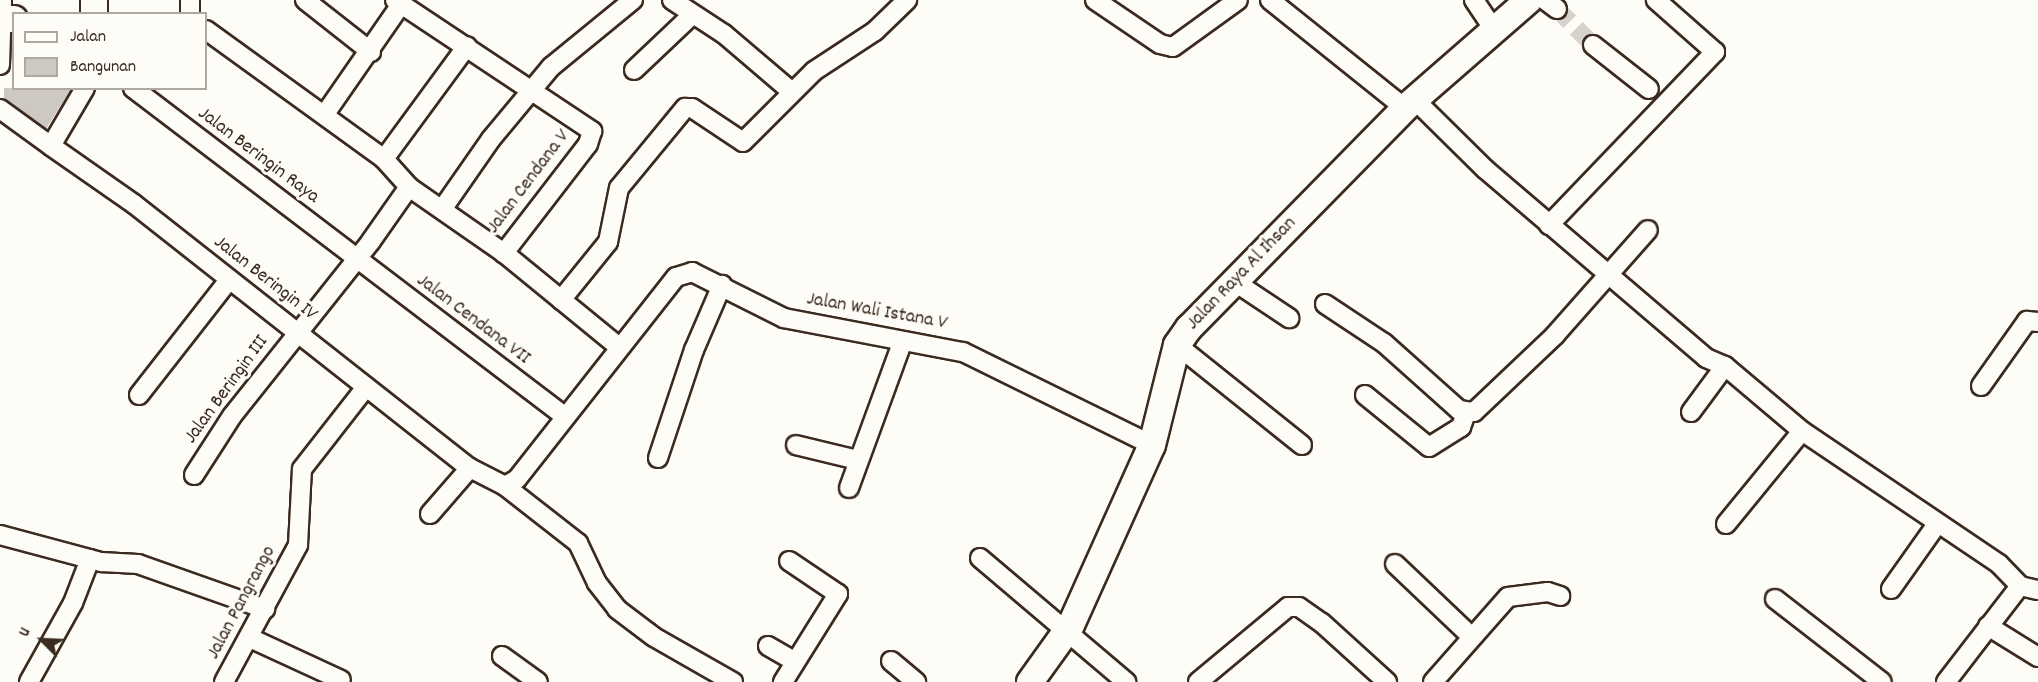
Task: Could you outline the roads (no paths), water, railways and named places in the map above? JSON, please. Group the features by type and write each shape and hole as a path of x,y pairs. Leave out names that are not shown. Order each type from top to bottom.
{"street":[{"path":"305,0 371,52"},
{"path":"443,208 491,139 551,67 633,0"},
{"path":"672,0 724,34 791,91"},
{"path":"561,300 608,242 619,188 685,108 692,108 743,142 791,91 875,31 907,0"},
{"path":"1095,0 1160,44 1173,47 1238,0"},
{"path":"1270,0 1410,104 1606,275 1706,358 1725,366 1802,431 1999,564 2019,586 2038,590"},
{"path":"1474,0 1495,31"},
{"name":"Jalan Raya Al Ihsan","path":"1030,682 1069,628 1152,445 1177,345 1232,280 1410,104 1528,0"},
{"path":"1549,225 1715,52 1656,0"},
{"path":"325,114 371,52 398,2 467,46 531,92"},
{"path":"0,64 4,14"},
{"path":"634,70 692,15"},
{"path":"207,31 325,114 384,159 409,187 443,208 504,253 619,346"},
{"path":"1593,45 1649,89"},
{"path":"384,159 467,46"},
{"path":"51,146 84,90"},
{"name":"Jalan Beringin Raya","path":"136,90 357,260"},
{"name":"Jalan Cendana V","path":"504,253 591,138 589,125 531,92"},
{"name":"Jalan Beringin IV","path":"0,109 134,204 470,468 505,486 578,543 597,583 617,609 654,638 734,682"},
{"name":"Jalan Beringin III","path":"194,475 232,416 357,260 409,187"},
{"path":"1365,395 1429,447 1461,427 1466,413 1486,404 1648,230"},
{"name":"Jalan Cendana VII","path":"357,260 563,415"},
{"name":"Jalan Wali Istana V","path":"505,486 517,479 563,415 681,273 692,272 784,318 902,343 940,344 963,352 1152,445"},
{"path":"139,395 229,280"},
{"path":"1232,280 1289,318"},
{"path":"658,458 690,360 722,285"},
{"path":"1326,304 1384,343 1466,413"},
{"path":"1981,386 2027,321 2038,322"},
{"path":"849,488 902,343"},
{"path":"1177,345 1302,445"},
{"path":"1691,412 1725,366"},
{"name":"Jalan Pangrango","path":"224,682 250,638 298,545 302,468 366,387"},
{"path":"1726,524 1802,431"},
{"path":"796,445 858,460"},
{"path":"430,514 470,468"},
{"path":"1891,588 1937,524"},
{"path":"0,535 90,559 138,564 265,609"},
{"path":"980,558 1069,628 1125,682"},
{"path":"29,682 73,603 90,559"},
{"path":"783,682 794,661 838,594 789,561"},
{"path":"1395,564 1472,637"},
{"path":"1946,682 2019,586"},
{"path":"1432,682 1508,597 1548,592 1560,596"},
{"path":"1775,599 1882,682"},
{"path":"1198,682 1288,607 1299,608 1322,623 1387,682"},
{"path":"1988,626 2038,657"},
{"path":"250,638 341,680"},
{"path":"768,645 794,661"},
{"path":"502,656 538,682"},
{"path":"891,661 916,682"}],"tunnel":[{"path":"1557,9 1593,45"}]}
